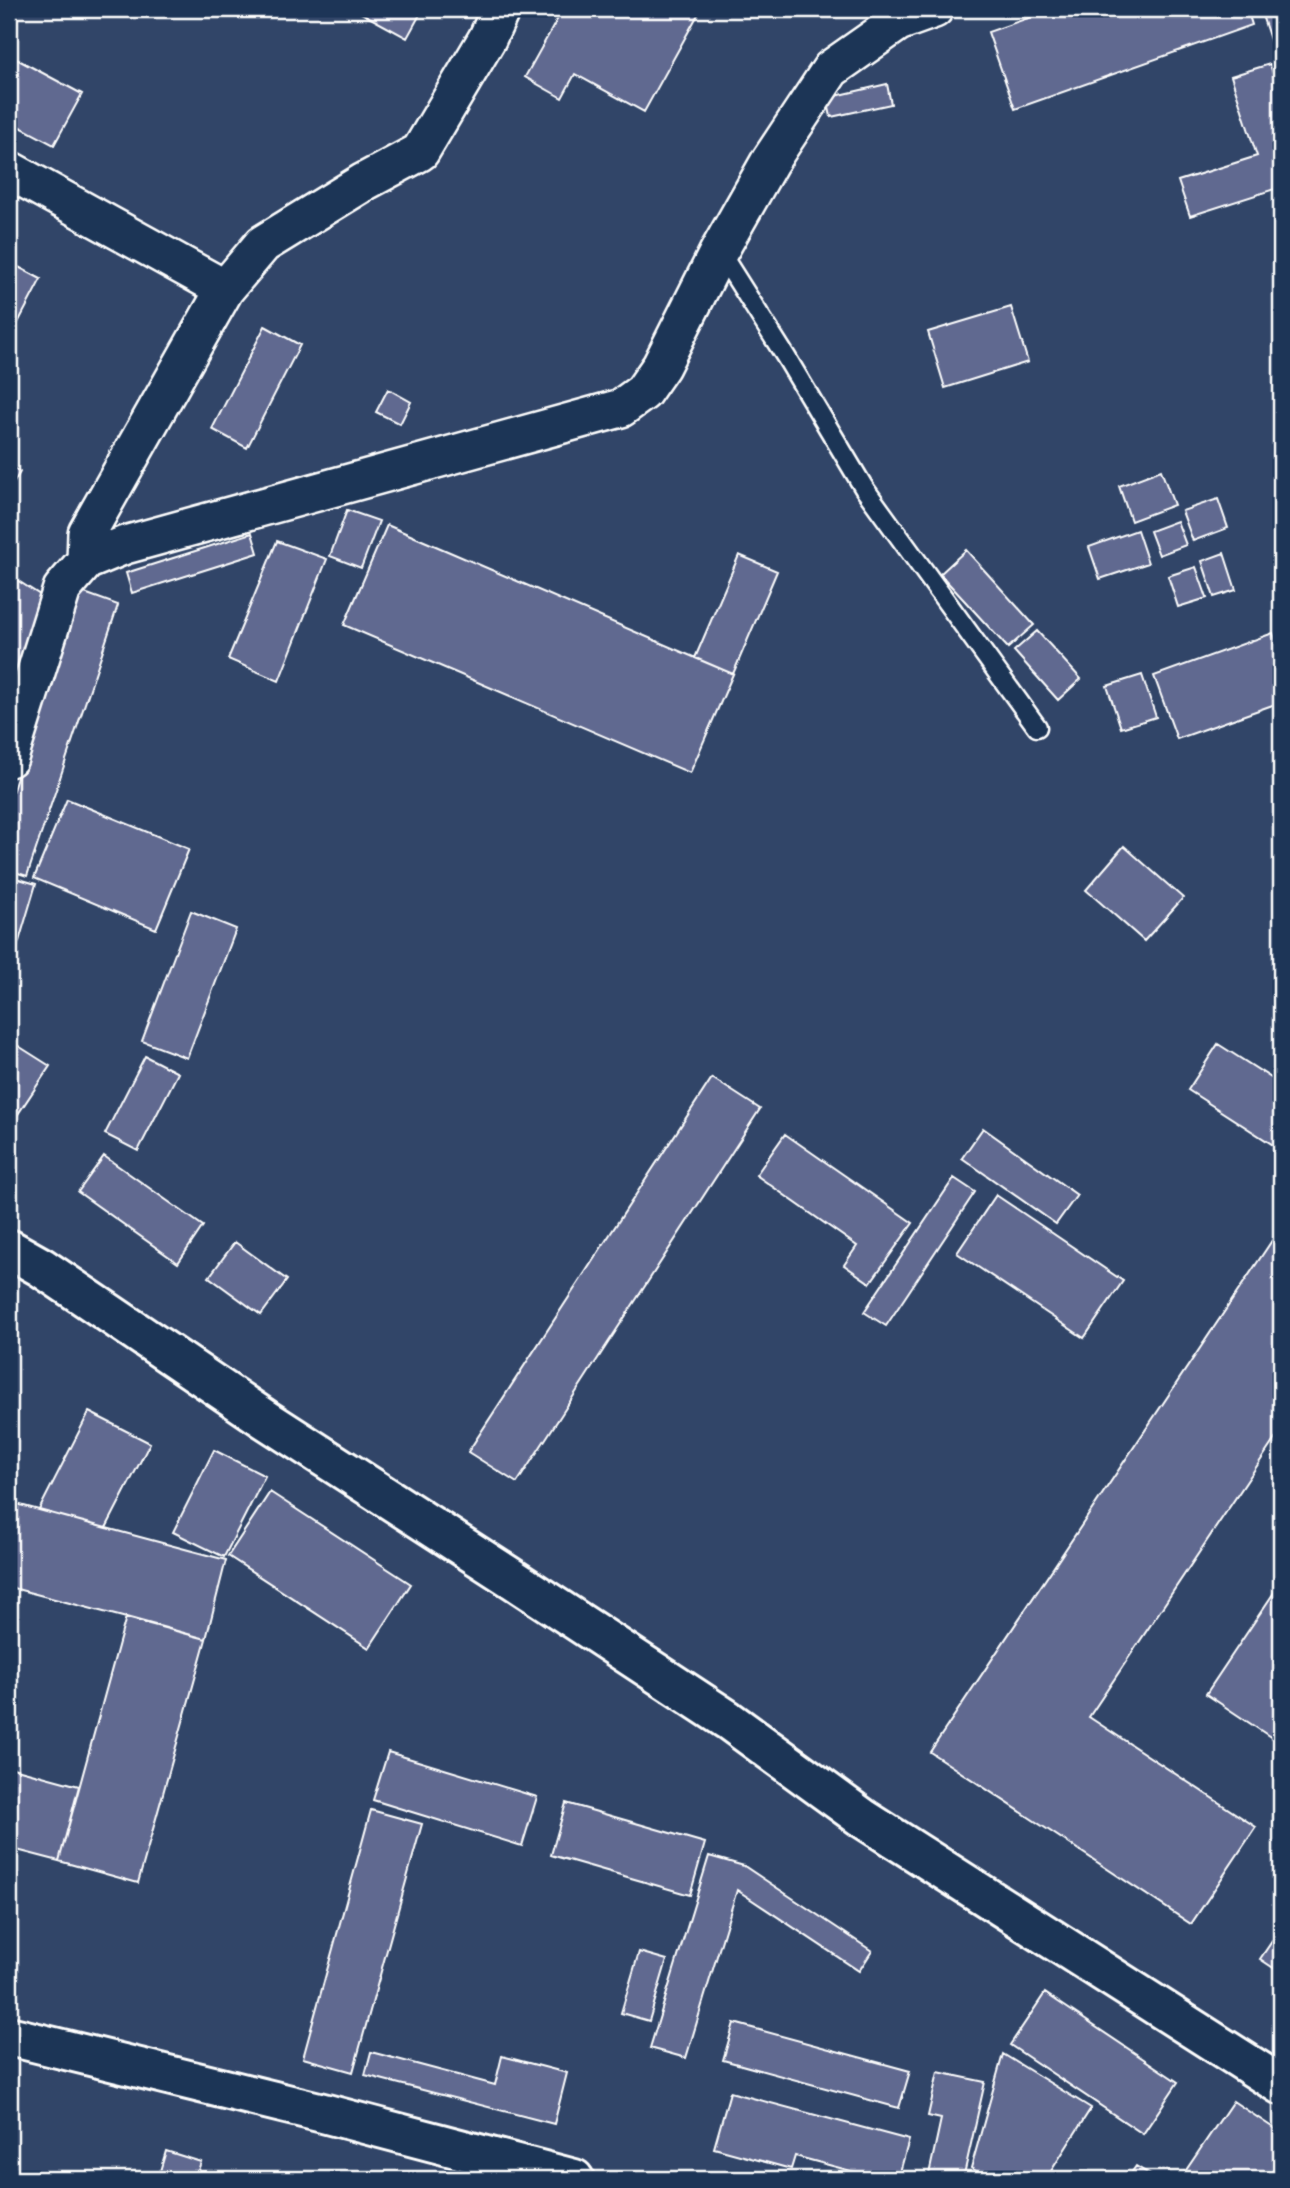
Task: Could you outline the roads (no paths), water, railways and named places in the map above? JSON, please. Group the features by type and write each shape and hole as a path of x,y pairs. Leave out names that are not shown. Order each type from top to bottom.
{"main road":[{"path":"9,1249 41,1267 265,1419 728,1720 864,1819 1281,2085"},
{"path":"9,2036 575,2179"}],"street":[{"path":"86,561 87,533 225,289 263,244 364,182 420,152 502,9"},
{"path":"9,758 62,589 86,561 125,545 621,408 643,392 661,366 719,251 770,161 831,69 898,22 934,9"},
{"path":"9,170 225,289"}],"lane":[{"path":"719,251 786,357 863,488 1037,727"}]}
